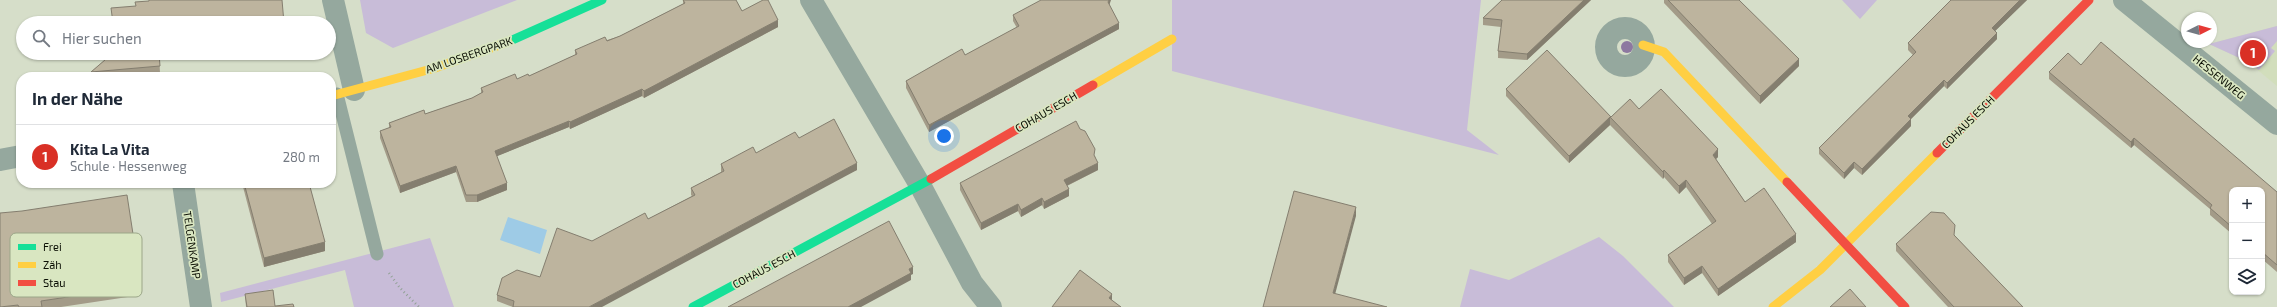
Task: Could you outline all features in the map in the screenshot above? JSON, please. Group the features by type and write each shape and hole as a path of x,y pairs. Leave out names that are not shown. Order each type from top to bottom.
{"street":[{"path":"333,0 334,16"},
{"name":"AM LOSBERGPARK","path":"341,93 447,64 555,24 602,0"},
{"path":"812,0 920,185 972,283 991,307"},
{"name":"COHAUS ESCH","path":"1773,307 1820,270 2089,0"},
{"name":"HESSENWEG","path":"2124,0 2277,124"},
{"path":"336,35 341,93"},
{"name":"COHAUS ESCH","path":"693,307 920,185 1172,39"},
{"path":"1643,45 1664,52 1847,243 1905,307"},
{"path":"0,160 16,157"},
{"name":"TELGENKAMP","path":"184,188 201,307"}],"lane":[{"path":"341,93 377,254"}],"path":[{"path":"377,254 400,288 419,307"}],"shaded area":[{"path":"360,0 517,0 393,48 366,33"},
{"path":"1172,0 1481,0 1467,130 1499,155 1172,71"},
{"path":"1842,0 1877,0 1860,19"},
{"path":"2277,26 2277,86 2248,62 2217,48 2217,42"},
{"path":"2277,26 2277,41 2271,48 2275,51 2259,70 2248,62 2217,48 2217,42"},
{"path":"1599,237 1623,256 1674,307 1460,307 1470,269 1509,280"},
{"path":"430,238 454,307 354,307 345,270 221,302 220,293"}],"water":[{"path":"508,217 547,230 540,254 500,240"}],"building":[{"path":"282,0 283,16 112,16 111,8 136,6 135,2"},
{"path":"683,0 736,0 742,11 763,0 768,0 778,20 644,91 642,89 570,122 569,121 495,151 507,183 477,195 466,195 456,166 400,186 380,131 391,127 389,123 424,110 425,114 472,98 483,92 481,88 515,74 517,79 528,74 529,76 577,54 575,50 605,37 607,41 620,36 685,3"},
{"path":"1041,0 1109,0 1108,2 1119,23 929,125 906,81 962,49 965,55 1019,26 1013,15"},
{"path":"1502,0 1584,0 1527,54 1498,51 1502,20 1483,18"},
{"path":"1668,0 1739,0 1799,59 1760,96"},
{"path":"1951,0 2020,0 1992,28 1997,33 1947,83 1944,80 1908,116 1911,119 1862,169 1854,162 1844,173 1819,148 1916,52 1908,43"},
{"path":"2101,42 2277,192 2277,265 2265,255 2265,187 2229,187 2229,224 2210,208 2212,205 2134,138 2131,142 2049,72 2068,53 2081,65"},
{"path":"1547,50 1611,117 1630,99 1639,109 1661,89 1718,149 1713,155 1745,202 1764,188 1796,234 1718,289 1702,266 1684,278 1668,255 1716,221 1686,180 1679,186 1664,170 1663,172 1610,117 1569,156 1506,89"},
{"path":"105,60 160,60 160,66 91,72"},
{"path":"834,119 857,163 589,307 513,307 514,301 497,295 502,278 517,270 540,277 557,228 592,241 645,213 648,219 695,195 691,188 724,171 721,164 753,147 756,153 795,132 799,138"},
{"path":"1076,121 1080,129 1085,131 1095,149 1094,155 1098,163 1064,180 1069,189 1044,202 1042,198 1021,210 1018,204 981,223 960,183"},
{"path":"245,188 310,188 325,242 264,258"},
{"path":"1294,191 1356,207 1333,293 1387,307 1263,307"},
{"path":"127,195 133,233 10,233 10,297 68,297 41,301 42,307 19,307 18,305 0,307 0,213"},
{"path":"1931,212 1944,213 1955,225 1954,235 2023,307 1954,307 1896,244"},
{"path":"889,221 913,267 909,269 911,273 848,307 728,307"},
{"path":"1080,270 1112,294 1109,298 1121,307 1052,307"},
{"path":"1850,289 1866,307 1830,307"},
{"path":"273,290 275,306 293,304 294,307 247,307 245,294"}],"traffic: fast":[{"path":"508,42 602,0"},
{"path":"693,307 931,179"}],"traffic: slow":[{"path":"1093,85 1172,39"},
{"path":"336,95 435,68 508,42"},
{"path":"1643,45 1664,52 1787,182"},
{"path":"1773,307 1820,270 1937,153"}],"traffic: jam":[{"path":"1937,153 2089,0"},
{"path":"931,179 1093,85"},
{"path":"1787,182 1905,307"}],"place":[{"name":"Kita La Vita","path":"2253,53"}]}
